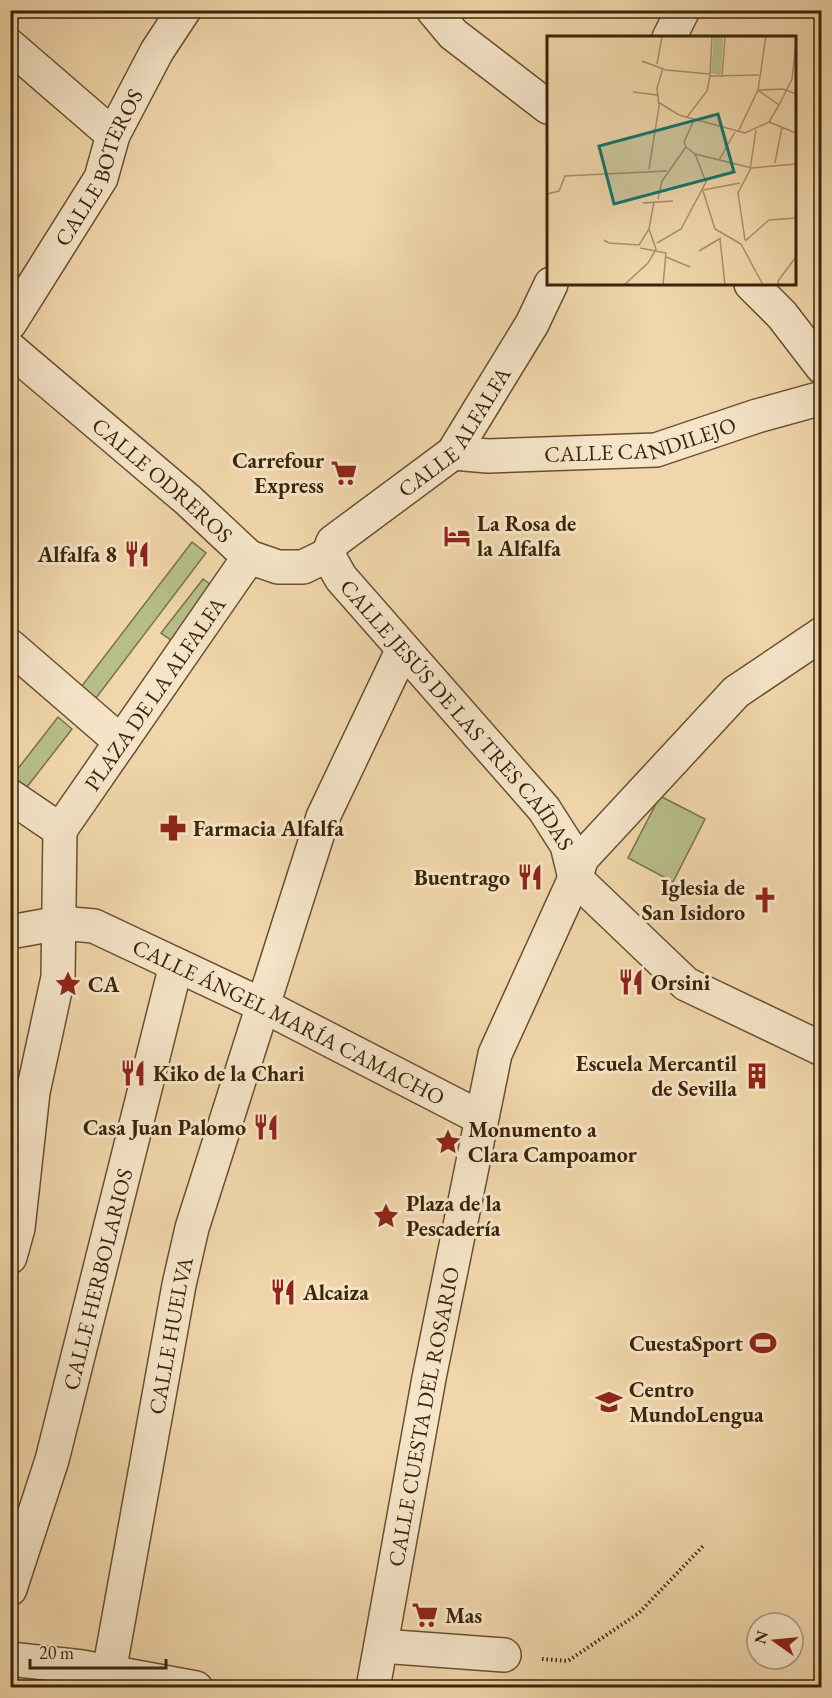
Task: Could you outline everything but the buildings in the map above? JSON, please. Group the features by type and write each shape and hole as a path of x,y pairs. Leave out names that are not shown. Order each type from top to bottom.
{"street":[{"name":"CALLE BOTEROS","path":"10,323 101,178 113,135 157,51 184,10"},
{"path":"433,10 453,34 547,105"},
{"path":"670,36 683,10"},
{"path":"10,46 113,135"},
{"name":"CALLE ALFALFA","path":"328,555 333,542 453,453 532,324 551,285"},
{"path":"752,285 782,315 822,367"},
{"name":"CALLE ODREROS","path":"10,349 188,500 249,557 278,567 303,567 328,555"},
{"name":"CALLE CANDILEJO","path":"453,453 488,456 656,450 757,416 822,398"},
{"name":"CALLE JESÚS DE LAS TRES CAÍDAS","path":"328,555 341,578 544,809 567,845 575,878"},
{"name":"PLAZA DE LA ALFALFA","path":"60,831 249,557"},
{"name":"CALLE CUESTA DEL ROSARIO","path":"373,1688 429,1378 495,1054 582,858 736,692 822,634"},
{"path":"10,646 121,742"},
{"name":"CALLE HUELVA","path":"109,1672 178,1285 192,1228 324,817 403,649"},
{"path":"10,796 60,831 58,977 33,1092 20,1122 18,1228 10,1257"},
{"path":"575,878 686,984 822,1049"},
{"name":"CALLE ÁNGEL MARÍA CAMACHO","path":"10,932 60,923 94,927 264,1006 481,1118"},
{"name":"CALLE HERBOLARIOS","path":"10,1589 52,1460 176,965"},
{"path":"381,1646 504,1655"},
{"path":"10,1659 109,1672 196,1688"}],"path":[{"path":"504,1655 568,1661 639,1613 704,1545"}],"green space":[{"path":"192,542 206,553 93,702 78,691"},
{"path":"203,579 230,599 189,653 161,633"},
{"path":"58,717 72,729 23,792 10,779"},
{"path":"660,796 705,819 673,882 628,858"}],"place":[{"name":"Carrefour Express","path":"344,473"},
{"name":"La Rosa de la Alfalfa","path":"457,536"},
{"name":"Alfalfa 8","path":"137,554"},
{"name":"Farmacia Alfalfa","path":"173,828"},
{"name":"Buentrago","path":"530,877"},
{"name":"Iglesia de San Isidoro","path":"765,900"},
{"name":"Orsini","path":"631,982"},
{"name":"CA","path":"68,984"},
{"name":"Kiko de la Chari","path":"133,1073"},
{"name":"Escuela Mercantil de Sevilla","path":"757,1076"},
{"name":"Casa Juan Palomo","path":"266,1127"},
{"name":"Monumento a Clara Campoamor","path":"448,1142"},
{"name":"Plaza de la Pescadería","path":"386,1216"},
{"name":"Alcaiza","path":"283,1292"},
{"name":"CuestaSport","path":"763,1343"},
{"name":"Centro MundoLengua","path":"609,1402"},
{"name":"Mas","path":"425,1615"}]}
